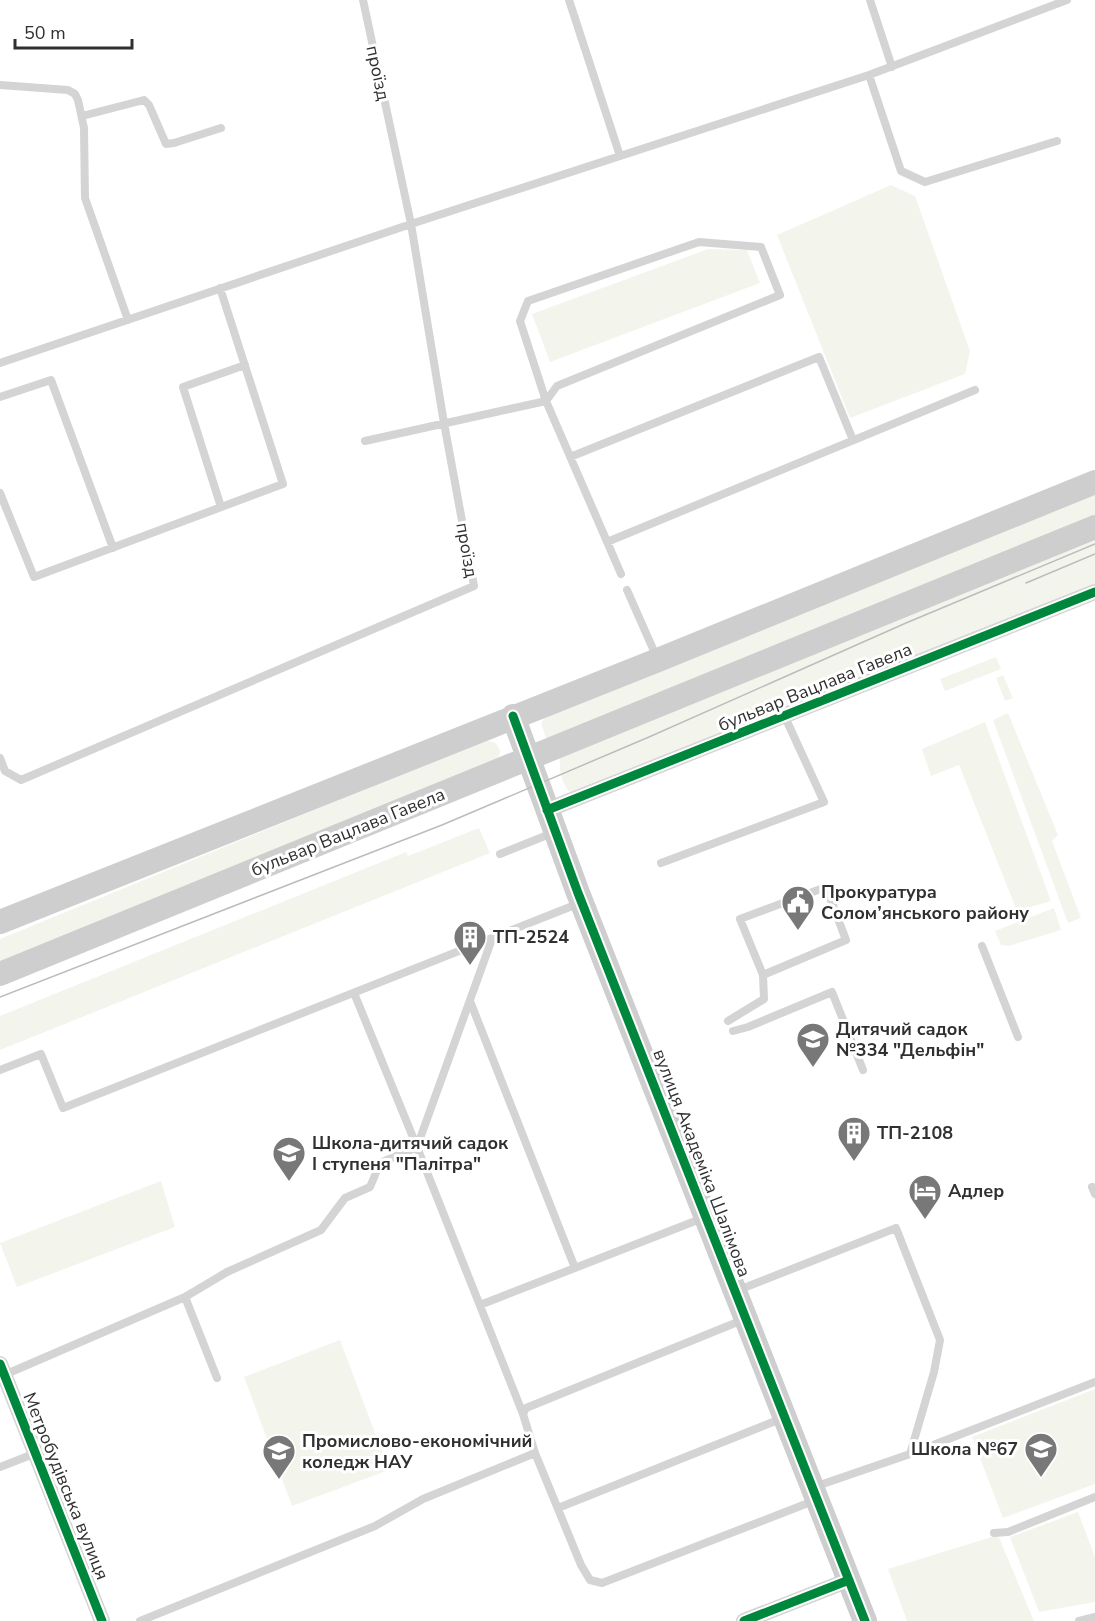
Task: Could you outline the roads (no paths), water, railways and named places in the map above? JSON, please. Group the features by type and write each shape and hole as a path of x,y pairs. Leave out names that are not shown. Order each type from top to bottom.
{"main road":[{"path":"0,922 658,660 1095,482"},
{"name":"бульвар Вацлава Гавела","path":"0,974 1095,526"},
{"name":"вулиця Академіка Шалімова","path":"513,716 582,902 865,1621"}],"street":[{"name":"бульвар Вацлава Гавела","path":"551,821 785,717 1095,592"},
{"name":"Метробудівська вулиця","path":"2,1370 102,1621"},
{"path":"744,1621 849,1580"}],"lane":[{"name":"проїзд","path":"0,758 5,771 21,780 474,586 411,224 363,0"},
{"path":"568,0 620,156"},
{"path":"870,0 892,67"},
{"path":"0,363 411,224 869,75 1067,0"},
{"path":"869,75 901,171 924,183 1057,141"},
{"path":"0,85 72,91 78,100 84,128 85,198 128,320"},
{"path":"82,116 144,100 149,105 166,144 221,128"},
{"path":"365,441 546,401 557,386 780,296 761,247 699,242 528,301 520,321 546,401 621,574"},
{"path":"0,494 34,577 283,484 220,288"},
{"path":"570,457 819,357 853,440"},
{"path":"221,507 183,387 245,365"},
{"path":"0,397 51,380 113,548"},
{"path":"607,542 975,390"},
{"path":"627,590 658,660"},
{"path":"662,863 824,802 785,717"},
{"path":"500,854 551,821"},
{"path":"729,1021 764,999 763,975 740,919 826,887 846,940 763,975"},
{"path":"0,1070 42,1054 63,1108 582,902"},
{"path":"2,1370 185,1297 227,1272 321,1230 345,1198 370,1187 380,1163 417,1147 492,939"},
{"path":"982,946 1018,1037"},
{"path":"733,1031 832,992 863,1070"},
{"path":"354,993 480,1305 558,1508 590,1580 602,1583 910,1454 1095,1382"},
{"path":"470,1001 575,1268"},
{"path":"480,1305 705,1217"},
{"path":"735,1291 896,1228 940,1340 934,1372 910,1454"},
{"path":"185,1297 217,1378"},
{"path":"522,1414 526,1408 746,1319"},
{"path":"558,1508 784,1417"},
{"path":"140,1621 312,1553 375,1526 423,1499 536,1453"},
{"path":"0,1467 36,1454"},
{"path":"994,1533 1008,1532 1095,1497"},
{"path":"1079,1621 1095,1617"}],"tram line":[{"path":"0,997 442,825 649,737 906,623 1095,544"},
{"path":"1026,583 1095,554"}],"place":[{"name":"Прокуратура Солом’янського району","path":"798,931"},
{"name":"ТП-2524","path":"470,966"},
{"name":"Дитячий садок №334 \"Дельфін\"","path":"813,1068"},
{"name":"ТП-2108","path":"854,1162"},
{"name":"Школа-дитячий садок І ступеня \"Палітра\"","path":"289,1182"},
{"name":"Адлер","path":"925,1220"},
{"name":"Школа №67","path":"1041,1478"},
{"name":"Промислово-економічний коледж НАУ","path":"279,1480"}]}
